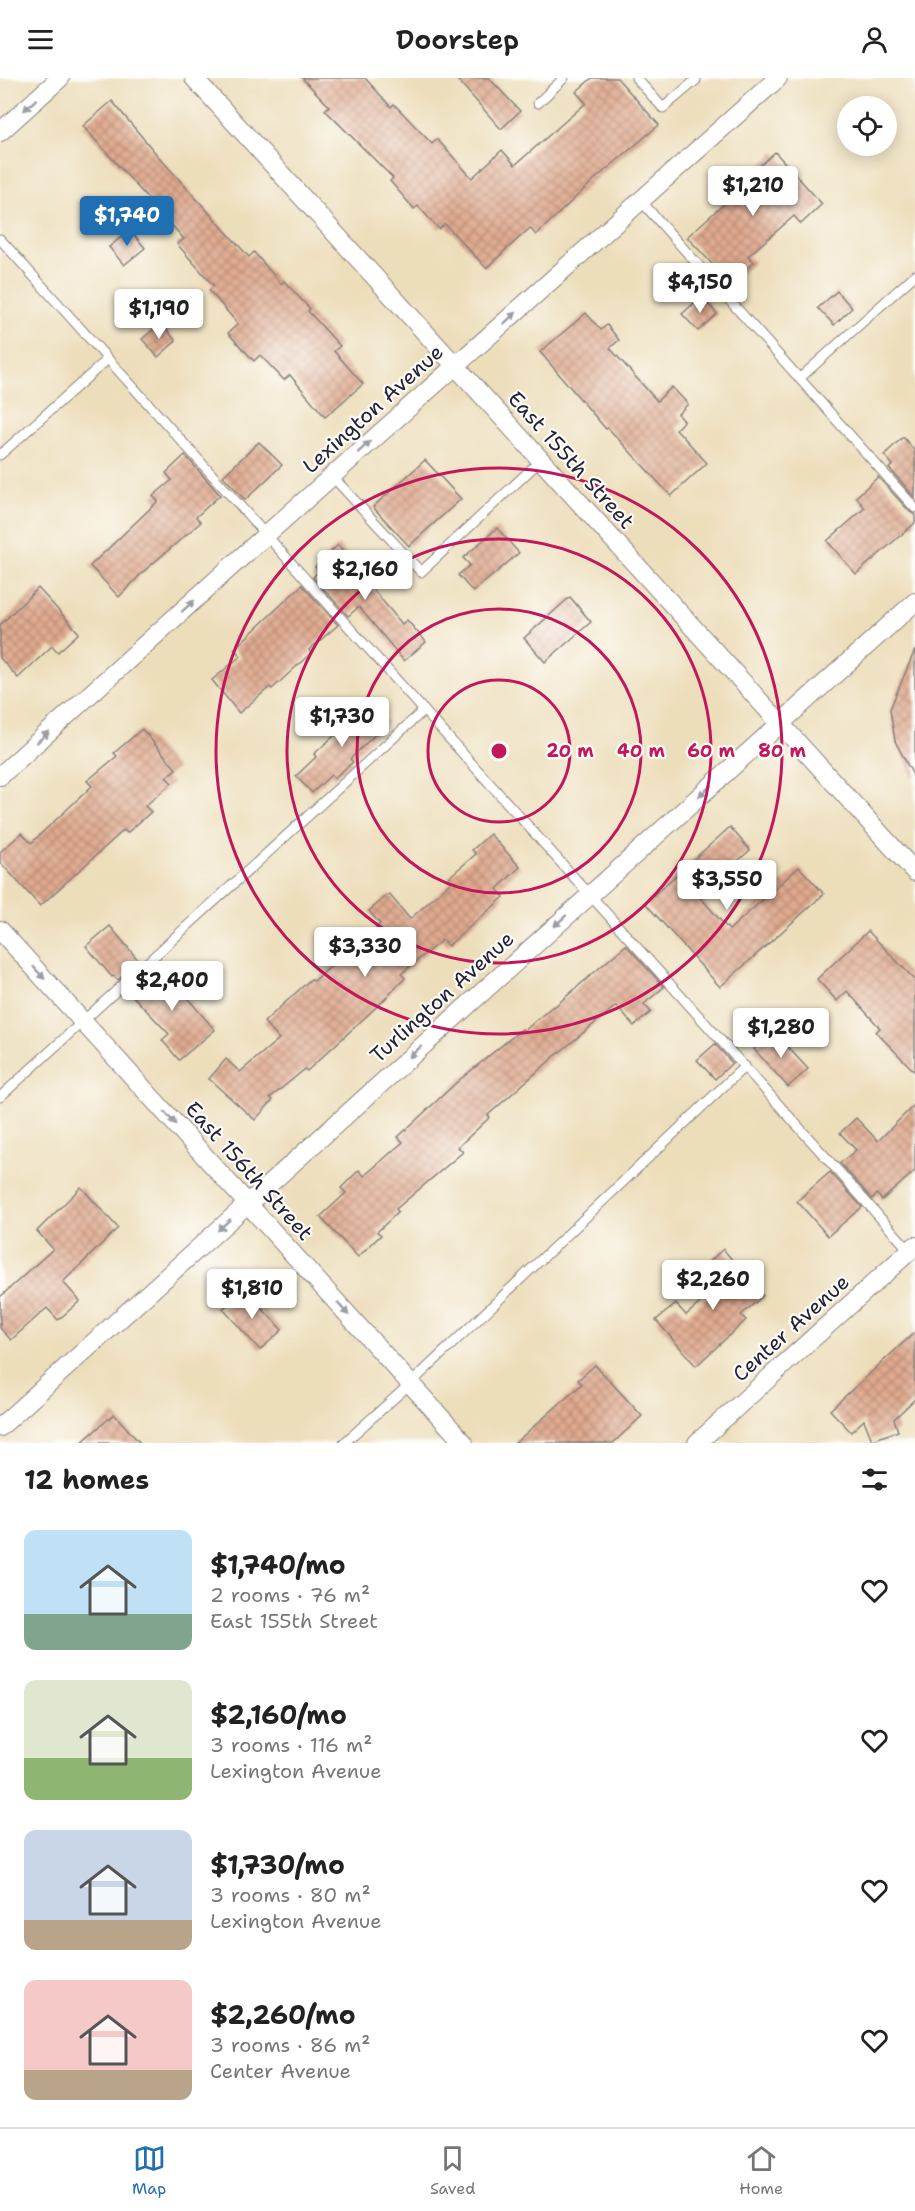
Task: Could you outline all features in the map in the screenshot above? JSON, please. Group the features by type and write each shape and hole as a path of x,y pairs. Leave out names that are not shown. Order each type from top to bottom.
{"street":[{"path":"0,132 60,78"},
{"name":"East 155th Street","path":"194,78 915,872"},
{"name":"Lexington Avenue","path":"0,776 778,78"},
{"name":"Turlington Avenue","path":"0,1427 915,602"},
{"name":"East 156th Street","path":"0,930 464,1443"},
{"name":"Center Avenue","path":"697,1443 913,1251"}],"lane":[{"path":"538,103 564,78"},
{"path":"636,78 663,108 695,79"},
{"path":"641,201 915,508"},
{"path":"0,239 913,1251"},
{"path":"800,378 915,275"},
{"path":"0,455 108,359"},
{"path":"332,476 421,572 541,460"},
{"path":"0,1097 424,710"},
{"path":"344,1443 410,1384 745,1066"}],"building":[{"path":"302,78 365,78 391,107 394,104 432,144 437,139 472,178 502,150 515,165 586,103 576,92 592,78 617,78 659,125 595,179 536,235 530,228 486,268 445,224 439,229 418,206 414,209 390,181 393,178 325,110 329,106"},
{"path":"456,78 489,78 520,111 501,129"},
{"path":"112,101 249,257 254,252 281,284 284,281 340,346 334,351 363,384 325,417 290,375 284,380 260,355 254,361 228,333 238,324 209,290 214,286 177,244 184,239 83,126"},
{"path":"775,152 822,204 801,224 794,216 748,256 754,262 730,283 687,237 756,175 753,172"},
{"path":"130,230 145,248 124,265 109,247"},
{"path":"837,291 852,308 834,325 818,308"},
{"path":"702,296 717,314 698,331 682,314"},
{"path":"586,313 601,330 607,325 619,340 610,348 657,401 672,387 688,404 678,414 684,421 676,429 707,463 671,496 608,428 606,429 540,352"},
{"path":"161,323 176,341 158,357 142,339"},
{"path":"903,437 915,451 915,498 889,468 893,465 884,455"},
{"path":"259,442 282,465 245,500 223,476"},
{"path":"185,455 220,495 196,517 201,522 143,572 119,597 90,566 158,501 153,496 172,480 166,473"},
{"path":"425,460 461,499 409,546 373,507"},
{"path":"878,477 915,515 915,523 856,574 827,541 865,508 856,497"},
{"path":"497,528 519,553 473,592 458,575 470,565 463,558"},
{"path":"338,545 369,579 366,581 402,624 407,620 426,642 404,661 359,607 348,616 313,577 319,571 315,567"},
{"path":"302,585 338,625 309,650 311,653 272,689 270,687 239,713 212,680 241,656 234,649"},
{"path":"38,588 79,633 58,652 52,646 18,678 0,658 0,625"},
{"path":"570,597 591,622 545,662 524,638"},
{"path":"915,650 915,779 895,741 890,709"},
{"path":"370,703 388,722 350,759 353,762 334,778 331,775 312,793 296,776 316,757 314,754"},
{"path":"142,729 176,769 166,777 172,783 145,806 151,812 127,833 124,830 40,906 0,862 0,852 22,833 31,843 92,786 87,781 117,756 114,753"},
{"path":"730,827 750,850 699,896 729,930 799,867 824,894 720,987 645,903"},
{"path":"490,834 520,867 497,889 504,897 448,946 442,940 401,974 405,978 385,999 307,1071 305,1069 270,1098 273,1100 255,1120 209,1079 226,1059 240,1072 279,1039 264,1022 311,979 314,981 345,954 347,956 380,924 369,911 389,894 410,919 451,882 448,878 476,854 472,850"},
{"path":"110,926 139,961 118,980 112,977 86,946"},
{"path":"868,931 915,980 915,1072 876,1032 880,1028 847,991 837,1001 817,979"},
{"path":"626,945 664,987 644,1004 651,1012 634,1026 616,1006 555,1056 488,1115 490,1117 458,1147 463,1152 396,1209 398,1212 377,1232 381,1235 358,1257 320,1217 346,1193 341,1188 359,1170 364,1176 403,1142 398,1137 457,1082 522,1029 524,1031 554,1007"},
{"path":"163,970 215,1030 179,1060 162,1040 169,1034 127,990 148,971 154,978"},
{"path":"773,1031 808,1069 788,1087 754,1049"},
{"path":"715,1044 732,1063 715,1079 697,1060"},
{"path":"915,1104 915,1171 882,1200 877,1194 872,1199 840,1163 856,1150 840,1133 856,1118 878,1141"},
{"path":"830,1172 862,1207 828,1236 797,1201"},
{"path":"81,1187 118,1228 63,1282 80,1301 58,1320 47,1308 11,1340 0,1328 0,1297 53,1249 37,1231"},
{"path":"723,1249 763,1296 741,1315 746,1320 696,1366 656,1320 676,1304 686,1315 720,1286 703,1267"},
{"path":"244,1289 282,1330 260,1350 223,1309"},
{"path":"915,1332 915,1399 894,1419 898,1431 872,1440 864,1420 851,1432 830,1410"},
{"path":"595,1365 642,1416 613,1443 515,1443 582,1384 578,1380"},
{"path":"114,1414 140,1443 81,1443"}]}
